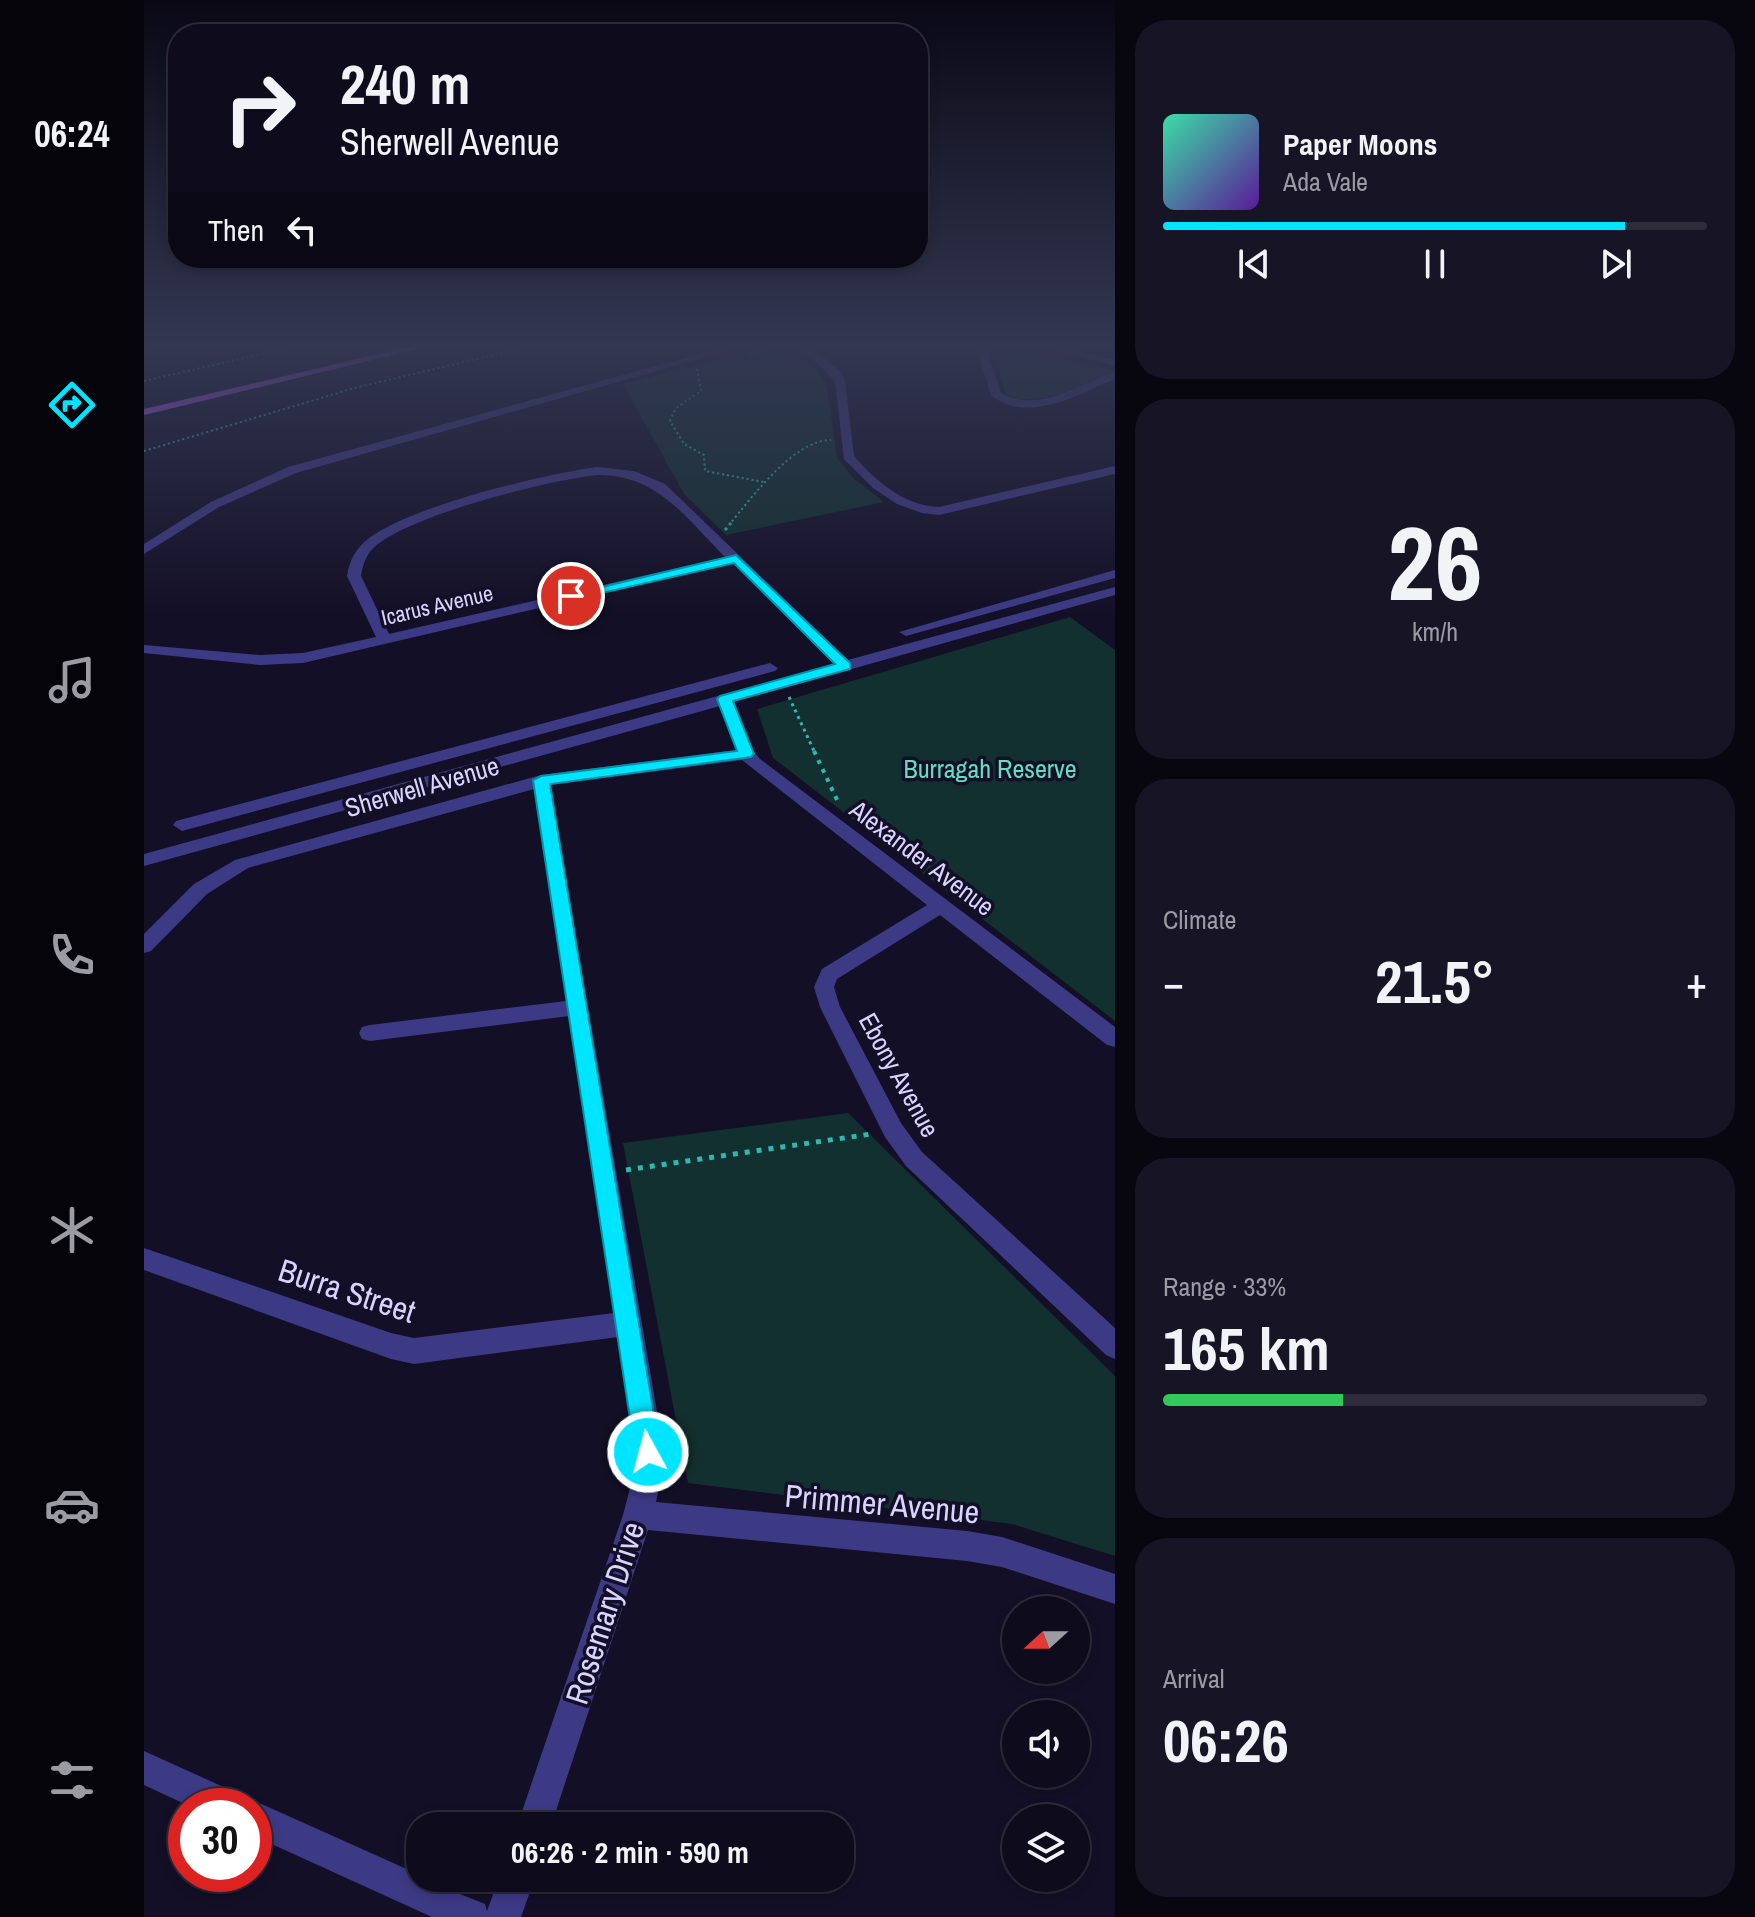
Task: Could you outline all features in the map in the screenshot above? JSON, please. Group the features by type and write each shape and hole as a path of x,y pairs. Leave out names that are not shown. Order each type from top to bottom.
{"street":[{"path":"145,548 225,499 292,470 418,436"},
{"path":"845,439 848,457 853,463 908,504 923,511 939,511 1115,470"},
{"path":"384,639 354,576 354,567 367,546 393,529 555,477 605,470 643,477 661,487 845,666"},
{"name":"Icarus Avenue","path":"144,649 275,660 317,655 736,558"},
{"path":"906,632 1115,574"},
{"path":"144,860 1115,591"},
{"path":"182,825 770,668"},
{"path":"725,699 746,754"},
{"path":"521,734 532,753"},
{"name":"Alexander Avenue","path":"746,754 1115,1039"},
{"name":"Sherwell Avenue","path":"144,946 201,888 231,868 541,780 746,754"},
{"name":"Rosemary Drive","path":"539,1812 638,1515 649,1469 647,1435 541,780"},
{"name":"Ebony Avenue","path":"941,905 829,974 824,987 830,1007 893,1130 914,1159 1115,1346"},
{"path":"370,1033 579,1007"},
{"name":"Burra Street","path":"144,1259 391,1346 414,1351 629,1323"},
{"name":"Primmer Avenue","path":"638,1515 967,1546 1002,1552 1115,1589"},
{"path":"144,1768 188,1788"},
{"path":"272,1826 472,1917"},
{"path":"503,1917 512,1892"}],"path":[{"path":"144,451 199,436"},
{"path":"679,436 684,444 704,455 705,471 764,482"},
{"path":"720,543 726,527 764,482 815,440 845,439"},
{"path":"789,697 855,839"},
{"path":"604,1173 893,1130"}],"green space":[{"path":"652,436 834,436 837,458 853,478 884,502 726,535 684,494"},
{"name":"Burragah Reserve","path":"1070,617 1115,650 1115,1021 773,758 757,709"},
{"path":"848,1113 1115,1376 1115,1556 1012,1524 688,1483 623,1143"}],"route":[{"path":"571,596 736,558 845,666 725,699 746,754 541,780 648,1452"}]}
